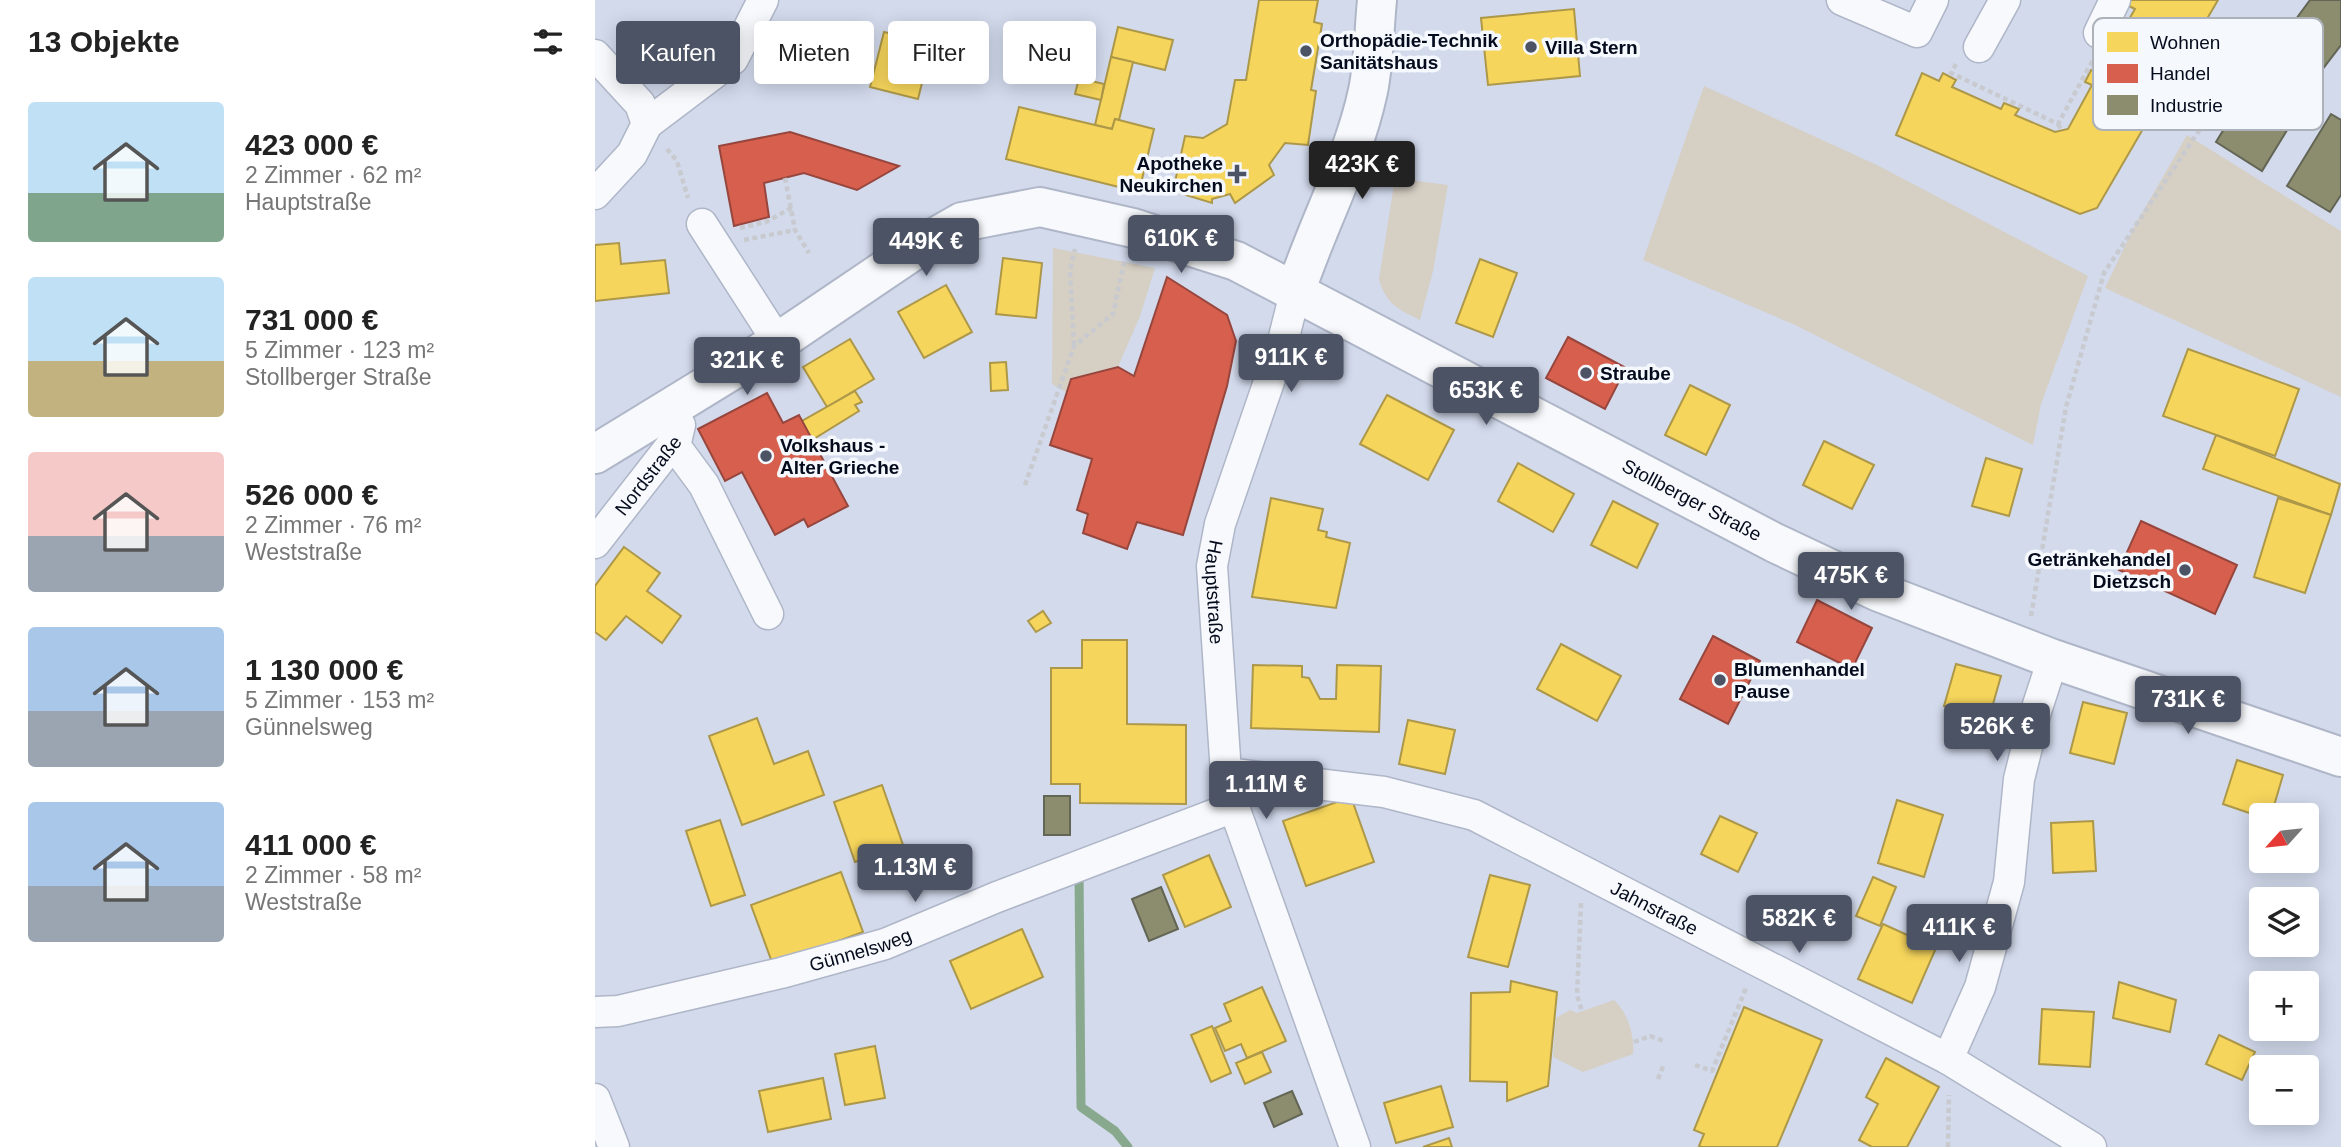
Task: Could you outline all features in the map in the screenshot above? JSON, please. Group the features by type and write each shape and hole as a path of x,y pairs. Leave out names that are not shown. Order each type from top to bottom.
{"main road":[{"name":"Hauptstraße","path":"1295,293 1318,225 1350,155 1368,89 1377,0"},
{"name":"Stollberger Straße","path":"595,454 685,401 920,246 962,222 1040,207 1133,228 1235,261 1775,543 1879,592 2040,654 2341,757"}],"street":[{"path":"595,194 632,154 647,124 733,59 763,0"},
{"path":"1842,0 1917,32 1933,0"},
{"path":"1979,47 2005,0"},
{"path":"2106,18 2115,0"},
{"path":"595,55 640,104 647,124"},
{"path":"702,224 778,342"},
{"name":"Hauptstraße","path":"1295,293 1283,341 1220,524 1212,566 1226,773 1234,807 1355,1147"},
{"name":"Nordstraße","path":"595,543 677,438 685,401"},
{"path":"673,443 704,485 768,614"},
{"path":"1948,1059 1980,987 2009,882 2019,779 2036,711 2040,654"},
{"name":"Jahnstraße","path":"1226,773 1384,792 1474,814 1948,1059 2091,1147"},
{"name":"Günnelsweg","path":"595,1012 618,1011 781,973 885,944 997,897 1234,807"},
{"path":"595,1099 614,1147"}],"path":[{"path":"1979,47 1963,50 1950,75 2058,124 2061,131"},
{"path":"2058,124 2093,62"},
{"path":"647,124 656,139 673,154 695,221 702,224"},
{"path":"2040,654 2066,407 2104,273 2199,130"},
{"path":"785,178 793,206 795,230 809,253"},
{"path":"733,229 766,222 793,206"},
{"path":"1025,485 1074,346 1070,270 1082,216"},
{"path":"1074,346 1113,314 1133,228"},
{"path":"737,241 795,230"},
{"path":"1582,1011 1577,995 1577,968 1583,871"},
{"path":"1695,1065 1713,1071 1755,961"},
{"path":"1634,1042 1650,1036 1664,1041"},
{"path":"1948,1059 1948,1147"},
{"path":"1658,1079 1664,1064"}],"shaded area":[{"path":"1704,86 1877,165 2088,276 2041,404 2033,445 1795,325 1643,260"},
{"path":"2187,135 2341,231 2341,397 2105,288 2134,227"},
{"path":"1395,178 1448,185 1433,271 1420,320 1389,300 1379,279"},
{"path":"1053,248 1155,268 1140,316 1118,367 1071,379 1066,392 1052,384"},
{"path":"1614,1000 1629,1024 1633,1054 1583,1072 1553,1057 1556,1018 1570,1010 1577,1013"}],"building: Wohnen":[{"path":"1259,0 1318,0 1314,22 1322,24 1311,90 1316,91 1308,145 1285,143 1269,165 1274,175 1235,203 1230,194 1212,199 1212,203 1173,191 1185,136 1203,138 1227,124 1235,80 1246,80"},
{"path":"2130,0 2218,0 2208,18 2130,18 2135,9 2127,5"},
{"name":"Villa Stern","path":"1574,9 1580,76 1488,85 1481,18"},
{"path":"1118,27 1173,40 1165,70 1111,57"},
{"path":"884,32 888,33 888,84 922,84 918,99 870,87 874,84 874,71"},
{"path":"1111,57 1133,62 1119,120 1115,119 1112,129 1095,125"},
{"path":"2091,70 2093,71 2093,130 2142,130 2097,208 2080,214 1896,135 1922,73 1939,81 1943,73 1956,80 1952,87 2001,109 2004,103 2019,109 2015,115 2055,132 2068,129 2092,85 2085,82"},
{"path":"1078,84 1104,84 1101,100 1075,94"},
{"path":"1019,107 1112,129 1115,119 1154,129 1139,192 1006,159"},
{"path":"619,243 621,264 665,260 669,293 595,301 595,245"},
{"path":"1003,258 1042,263 1036,318 996,314"},
{"path":"1480,259 1517,273 1493,337 1456,323"},
{"path":"946,285 972,332 924,358 898,312"},
{"path":"850,339 874,379 827,407 803,367"},
{"path":"2188,349 2299,389 2275,456 2163,416"},
{"path":"1006,362 1008,390 991,391 990,363"},
{"path":"1690,385 1730,405 1706,455 1665,435"},
{"path":"855,391 862,402 855,405 859,411 812,440 802,421"},
{"path":"1387,395 1454,430 1428,480 1360,444"},
{"path":"2216,435 2340,484 2331,515 2203,469"},
{"path":"1824,441 1874,465 1852,509 1803,485"},
{"path":"1986,458 2022,469 2009,516 1972,506"},
{"path":"1518,463 1574,494 1553,532 1498,501"},
{"path":"1271,498 1323,509 1318,530 1327,532 1326,537 1350,543 1336,608 1252,597"},
{"path":"2278,498 2331,515 2305,593 2254,577"},
{"path":"1613,501 1658,524 1637,568 1591,545"},
{"path":"624,547 660,573 647,591 681,616 662,643 626,616 606,640 595,632 595,586"},
{"path":"1043,611 1051,623 1036,632 1028,621"},
{"path":"1082,640 1127,640 1127,724 1186,725 1186,804 1080,803 1080,784 1051,784 1051,668 1082,668"},
{"path":"1561,644 1621,676 1597,721 1537,689"},
{"path":"1956,664 2001,676 1989,718 1944,706"},
{"path":"1253,665 1302,666 1302,677 1309,678 1320,699 1336,699 1337,665 1381,666 1379,732 1251,728"},
{"path":"2083,702 2127,713 2114,764 2070,753"},
{"path":"757,718 774,764 808,751 824,795 742,825 709,736"},
{"path":"1408,720 1455,730 1445,774 1399,764"},
{"path":"2237,760 2283,775 2275,803 2249,803 2249,813 2223,804"},
{"path":"882,785 903,845 855,862 834,802"},
{"path":"1351,797 1374,862 1306,886 1283,821"},
{"path":"1897,800 1943,815 1924,877 1878,863"},
{"path":"1720,816 1757,833 1738,872 1701,854"},
{"path":"720,820 745,895 711,906 686,831"},
{"path":"2093,821 2096,871 2053,873 2051,823"},
{"path":"1209,855 1231,907 1185,927 1163,875"},
{"path":"841,872 863,932 773,965 751,905"},
{"path":"1490,875 1530,885 1508,967 1468,957"},
{"path":"1873,877 1896,887 1880,926 1856,916"},
{"path":"1883,924 1936,948 1912,1003 1858,979"},
{"path":"1022,929 1043,977 971,1009 950,961"},
{"path":"1511,981 1557,992 1548,1086 1507,1101 1507,1082 1470,1081 1471,993 1510,992"},
{"path":"2119,982 2176,1000 2170,1032 2113,1018"},
{"path":"1262,987 1286,1041 1247,1058 1241,1044 1225,1051 1215,1028 1231,1021 1224,1004"},
{"path":"1744,1007 1822,1040 1777,1147 1702,1147 1699,1146 1704,1134 1694,1130"},
{"path":"2042,1009 2094,1012 2090,1067 2039,1064"},
{"path":"1212,1026 1231,1073 1211,1082 1191,1035"},
{"path":"2219,1035 2255,1052 2249,1055 2249,1065 2242,1080 2206,1064"},
{"path":"875,1046 885,1098 845,1105 835,1054"},
{"path":"1262,1052 1271,1072 1245,1084 1236,1063"},
{"path":"1886,1058 1939,1087 1907,1147 1872,1147 1859,1140 1878,1104 1866,1097"},
{"path":"823,1078 831,1119 768,1132 759,1091"},
{"path":"1441,1086 1453,1127 1396,1143 1384,1103"},
{"path":"1449,1138 1452,1147 1423,1147"}],"building: Handel":[{"path":"790,132 899,166 857,190 804,173 764,183 769,217 734,226 719,146"},
{"path":"1167,277 1227,315 1236,341 1227,386 1183,535 1137,522 1127,549 1083,533 1088,514 1077,510 1092,459 1050,445 1071,379 1118,367 1134,376"},
{"name":"Straube","path":"1568,337 1626,368 1605,409 1546,378"},
{"name":"Volkshaus - Alter Grieche","path":"767,393 783,423 799,415 848,506 808,527 804,519 775,535 742,472 725,481 698,429"},
{"path":"2141,521 2237,565 2215,614 2119,570"},
{"path":"1817,600 1872,628 1852,669 1797,642"},
{"name":"Blumenhandel Pause","path":"1713,636 1760,661 1728,724 1680,699"}],"building: Industrie":[{"path":"2310,0 2341,0 2341,45 2323,69 2323,18 2297,18"},
{"path":"2331,114 2341,120 2341,195 2330,212 2287,186"},
{"path":"2223,130 2287,130 2262,171 2216,142"},
{"path":"1044,796 1070,796 1070,835 1044,835"},
{"path":"1161,887 1178,929 1149,941 1132,899"},
{"path":"1292,1091 1302,1114 1274,1127 1264,1103"}],"waterway":[{"path":"1079,870 1081,1107 1115,1131 1128,1147"}],"place":[{"name":"Villa Stern","path":"1531,47"},
{"name":"Orthopädie-Technik Sanitätshaus","path":"1306,51"},
{"name":"Apotheke Neukirchen","path":"1237,174"},
{"name":"Straube","path":"1586,373"},
{"name":"Volkshaus - Alter Grieche","path":"766,456"},
{"name":"Getränkehandel Dietzsch","path":"2185,570"},
{"name":"Blumenhandel Pause","path":"1720,680"}]}
